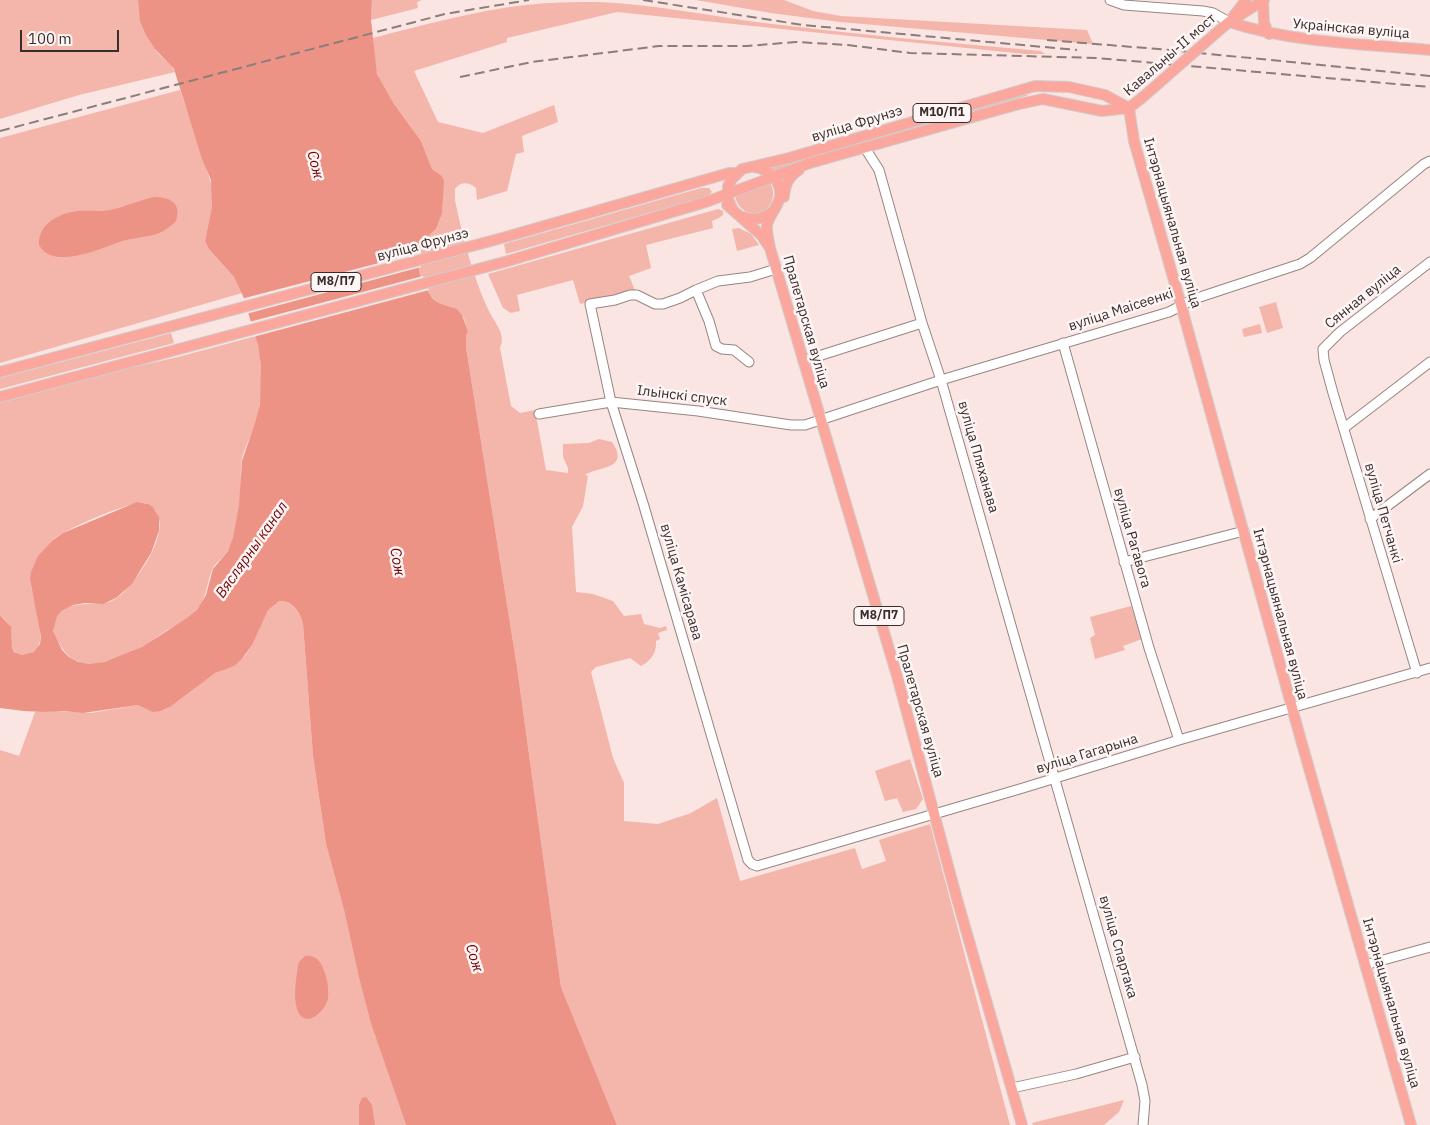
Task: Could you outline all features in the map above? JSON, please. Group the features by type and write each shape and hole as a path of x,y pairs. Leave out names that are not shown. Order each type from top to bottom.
{"main road":[{"path":"1229,22 1246,0"},
{"path":"1229,22 1263,0"},
{"path":"1263,0 1264,23 1269,34"},
{"name":"Украінская вуліца","path":"1229,22 1269,34 1292,38 1430,50"},
{"name":"Кавальны-II мост","path":"1129,108 1229,22"},
{"name":"вуліца Фрунзэ","path":"0,372 502,238 729,173 737,173 742,169 789,158 1035,86 1068,87 1106,95 1129,108"},
{"name":"вуліца Фрунзэ","path":"0,397 508,261 706,202 810,163 1036,100 1053,100 1102,111 1129,108"},
{"name":"Інтэрнацыянальная вуліца","path":"1129,108 1134,140 1292,709 1412,1125"},
{"name":"вуліца Фрунзэ","path":"768,237 772,222 782,205 788,180 793,173 810,163"},
{"path":"754,167 765,170 774,176"},
{"path":"727,195 728,186 737,173"},
{"name":"М8/П7","path":"774,176 780,193 775,208"},
{"name":"М8/П7","path":"727,195 732,208"},
{"name":"М8/П7","path":"706,202 720,202 732,208 741,216"},
{"path":"741,216 748,219 763,218 775,208"},
{"name":"Пралетарская вуліца","path":"775,208 767,225 770,248 897,676 957,899 1022,1125"},
{"name":"Пралетарская вуліца","path":"741,216 761,235 770,248"}],"street":[{"name":"Украінская вуліца","path":"1110,0 1124,5 1203,11 1213,13 1229,22"},
{"name":"вуліца Пляханава","path":"865,148 879,170 1056,778"},
{"name":"вуліца Маісеенкі","path":"820,420 941,380 1169,312 1194,299 1290,268 1310,258 1430,160"},
{"name":"Сянная вуліца","path":"1324,360 1324,349 1328,344 1430,262"},
{"path":"749,362 734,350 722,349 716,346 709,321 696,290 718,281 750,277 776,269"},
{"name":"вуліца Камісарава","path":"696,290 663,304 655,304 637,295 590,304 611,402 643,502 748,860 752,864"},
{"path":"803,361 922,323"},
{"name":"вуліца Рагавога","path":"1063,343 1149,648 1179,740"},
{"name":"вуліца Петчанкі","path":"1324,360 1417,673"},
{"path":"1344,428 1430,362"},
{"name":"Ільінскі спуск","path":"540,414 611,402 698,411 794,426 820,420"},
{"path":"1370,519 1430,474"},
{"path":"1124,562 1244,532"},
{"name":"вуліца Гагарына","path":"752,864 757,866 1179,740 1430,668"},
{"name":"вуліца Спартака","path":"1056,778 1135,1057 1145,1101 1143,1125"},
{"path":"1365,964 1430,947"},
{"path":"1012,1088 1076,1074 1135,1057"}],"shaded area":[{"path":"0,0 138,0 143,25 151,43 175,72 79,95 0,119"},
{"path":"372,0 422,0 417,2 418,8 371,20"},
{"path":"696,0 784,0 813,11 841,16 1087,30 1093,44 840,22 771,13"},
{"path":"598,2 661,8 833,31 1041,51 1045,54 1025,54 617,12 507,38 507,42 414,71 438,122 483,133 554,105 558,122 522,136 524,152 516,154 507,191 477,200 476,188 468,184 462,184 455,189 455,200 474,272 484,300 500,330 502,343 500,348 511,406 520,413 535,410 546,470 568,473 563,457 563,444 589,443 599,439 612,442 617,451 618,458 610,466 585,475 588,476 583,506 572,527 576,592 593,594 613,601 624,616 641,614 644,624 660,628 666,626 667,630 658,633 660,639 656,641 654,652 645,664 641,666 630,658 596,667 591,672 613,758 624,783 624,821 658,824 691,813 717,798 740,881 855,848 862,869 886,861 879,840 930,824 1010,1125 617,1125 561,987 517,667 466,347 468,331 464,318 457,309 439,303 429,295 420,275 417,259 418,251 426,238 436,229 442,214 443,181 442,176 432,169 421,141 394,104 379,78 376,70 373,38 487,11 544,3"},
{"path":"180,90 212,186 212,206 205,241 208,248 234,277 242,293 0,363 0,138"},
{"path":"1029,95 789,165 773,172 767,168"},
{"path":"769,181 773,189 773,196 766,210 751,213 746,212 739,206 735,196"},
{"path":"701,188 709,188 712,192 708,196 506,254 504,244"},
{"path":"718,209 723,211 723,215 712,221 713,228 646,245 651,268 629,276 635,290 580,304 573,280 517,295 520,311 511,313 503,308 488,274"},
{"path":"739,228 751,234 759,245 737,251 732,229"},
{"path":"1276,302 1283,328 1267,333 1259,307"},
{"path":"1260,324 1262,333 1244,337 1242,329"},
{"path":"171,333 174,343 0,389 0,378"},
{"path":"256,336 262,380 260,403 255,424 242,458 241,498 235,532 229,549 213,568 204,597 197,610 181,623 144,646 98,663 90,664 76,661 64,651 57,640 53,628 59,611 76,605 112,601 128,588 145,565 157,540 159,520 153,507 144,503 137,503 96,517 68,530 52,541 30,580 41,630 38,647 32,654 22,655 16,653 13,649 9,626 0,615 0,403 115,371 178,357"},
{"path":"279,601 288,602 292,605 300,615 303,624 313,756 326,844 371,1024 406,1125 0,1125 0,750 19,756 35,712 91,713 138,705 161,711 166,709 215,673 241,660 249,649 262,618 272,605"},
{"path":"1131,606 1142,639 1123,646 1125,650 1095,659 1090,638 1095,635 1090,617"},
{"path":"910,759 923,799 916,809 903,812 897,798 885,801 875,771"},
{"path":"1124,1100 1119,1112 1104,1125 1033,1125 1032,1123"}],"water":[{"path":"138,0 372,0 371,20 377,74 394,104 421,141 432,169 442,176 444,181 442,214 436,229 426,238 418,251 417,259 420,275 432,298 439,303 457,309 462,315 468,331 466,347 517,667 561,987 617,1125 406,1125 371,1024 326,844 313,756 303,624 298,611 288,602 279,601 268,610 252,645 242,659 234,666 215,673 170,707 161,711 153,712 138,705 83,713 24,711 0,708 0,615 11,627 14,652 22,655 34,652 40,644 41,636 30,580 31,572 38,556 53,540 63,533 137,502 153,507 159,517 159,531 151,553 132,584 116,598 103,604 85,603 73,605 61,611 57,616 53,631 62,650 69,657 78,662 89,664 104,662 142,647 197,610 206,595 213,569 228,551 233,538 239,505 242,461 260,404 261,366 258,345 243,296 234,277 208,248 205,241 212,206 211,180 202,159 174,69 154,48 146,35 140,21"},
{"path":"154,197 170,200 176,205 177,210 176,221 170,227 157,234 122,241 91,252 66,257 46,253 39,245 39,238 46,225 51,220 65,214 110,210"},
{"path":"305,956 314,957 320,963 326,975 328,990 328,998 323,1009 319,1014 309,1019 300,1015 295,999 298,966"},
{"path":"366,1097 372,1105 375,1125 359,1125 359,1105 362,1098"}],"pier":[{"path":"421,252 421,267 246,314 241,299"},
{"path":"423,276 429,290 253,337 249,322"}],"railway":[{"path":"0,131 445,14 529,0"},
{"path":"643,0 803,25 1077,50"},
{"path":"1047,40 1170,50 1430,76"},
{"path":"460,77 532,62 659,46 747,46 796,42 848,45 910,53 1097,58 1430,87"}],"water label":[{"name":"Сож","path":"315,165"},
{"name":"Вяслярны канал","path":"252,550"},
{"name":"Сож","path":"397,562"},
{"name":"Сож","path":"474,958"}]}
